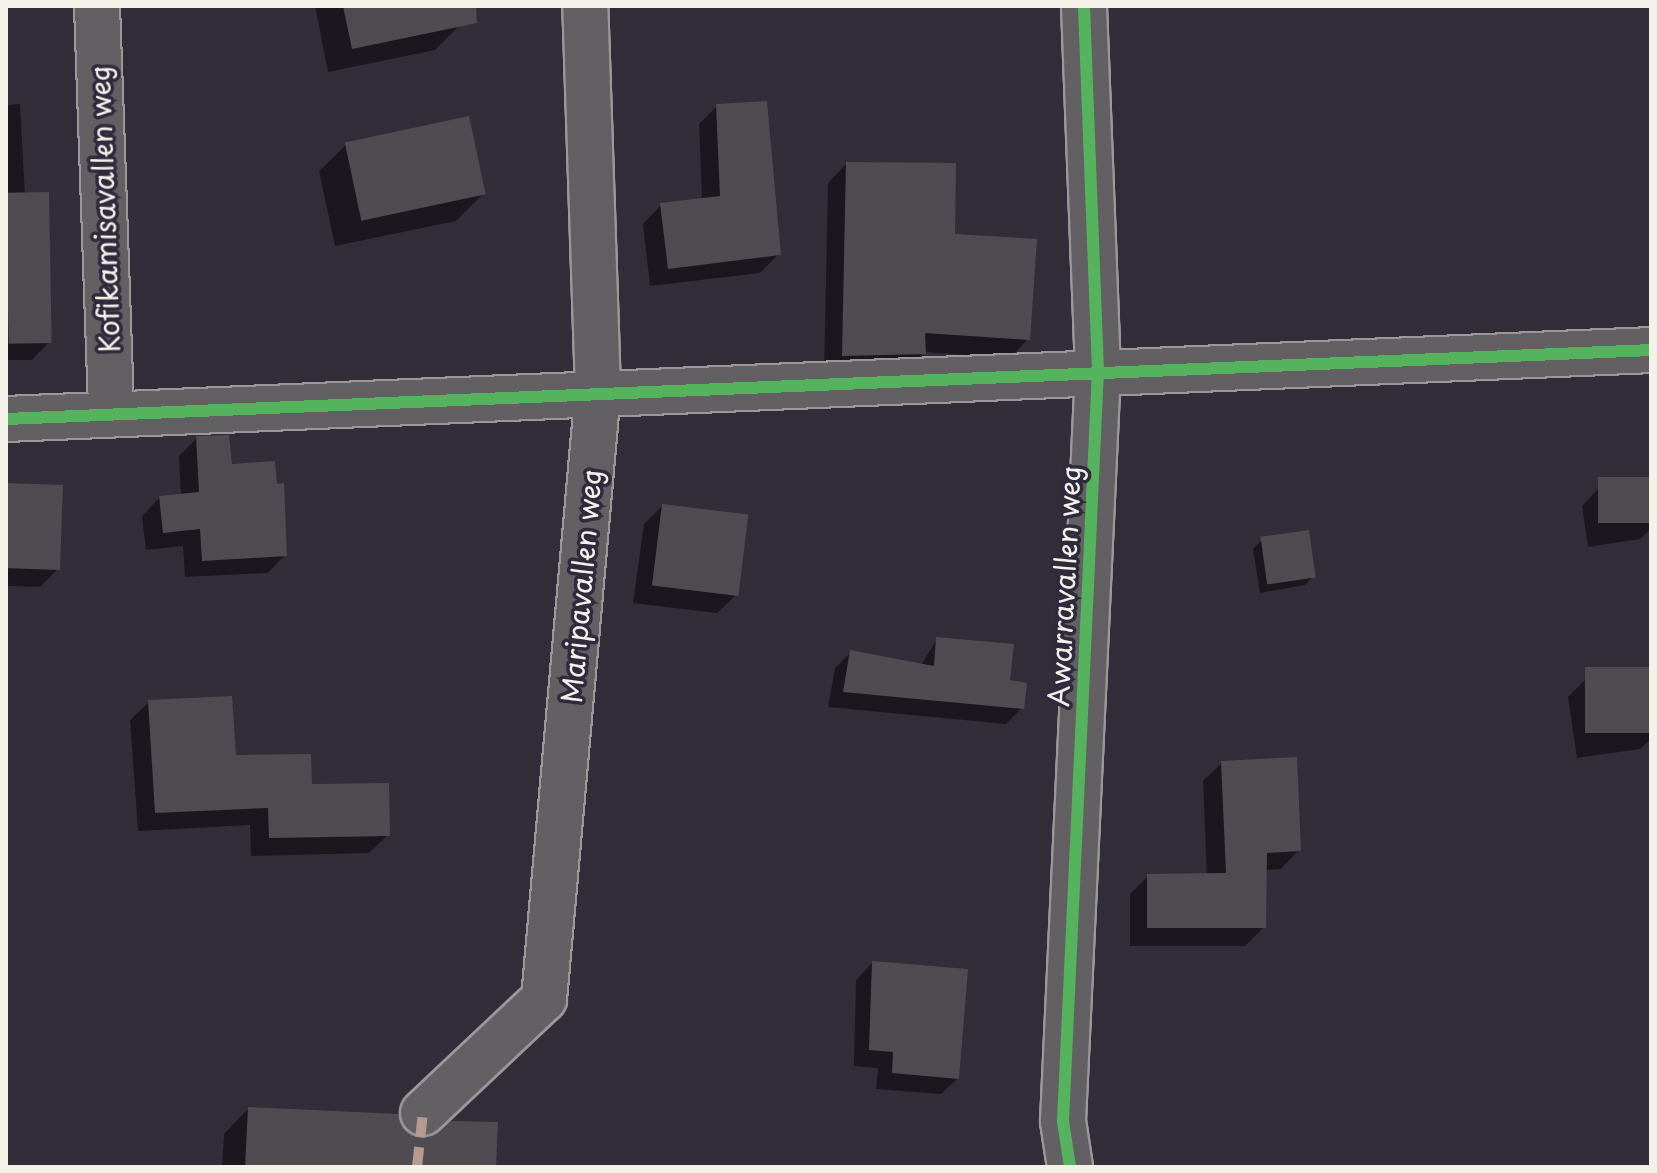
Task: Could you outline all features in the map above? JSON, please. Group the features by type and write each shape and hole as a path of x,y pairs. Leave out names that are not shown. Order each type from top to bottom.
{"street":[{"name":"Kofikamisavallen weg","path":"97,6 111,411"},
{"name":"Maripavallen weg","path":"423,1113 544,999 598,390 585,6"},
{"name":"Awarravallen weg","path":"1070,1167 1063,1121 1098,371 1084,6"},
{"path":"6,419 111,411 598,390 1651,350"}],"building":[{"path":"343,6 476,6 477,23 352,49"},
{"path":"767,101 781,255 668,269 660,203 720,196 716,104"},
{"path":"469,116 486,194 361,221 345,142"},
{"path":"846,162 956,163 955,234 1037,239 1030,340 925,333 926,354 842,356"},
{"path":"49,192 52,343 9,344 6,193"},
{"path":"229,435 232,464 275,461 277,484 284,483 287,556 202,561 200,529 163,533 159,496 199,492 196,436"},
{"path":"1598,477 1651,477 1651,523 1598,523"},
{"path":"6,483 63,485 60,570 6,568"},
{"path":"662,504 748,515 738,596 652,585"},
{"path":"1309,530 1316,578 1267,584 1260,537"},
{"path":"936,637 1014,644 1010,680 1027,683 1024,709 843,692 850,650 934,666"},
{"path":"1585,667 1651,667 1651,733 1585,733"},
{"path":"232,696 236,755 311,754 312,784 389,783 390,836 269,838 268,808 155,813 148,700"},
{"path":"1297,757 1301,851 1267,853 1266,928 1147,928 1147,874 1226,873 1221,761"},
{"path":"872,961 968,969 959,1079 892,1073 893,1052 869,1050"},
{"path":"248,1107 399,1114 417,1137 451,1121 498,1122 496,1167 245,1167"}],"marked path":[{"path":"417,1167 423,1113"}],"cycle path":[{"path":"1070,1167 1063,1121 1098,371 1084,6"},
{"path":"6,419 1651,350"}]}
